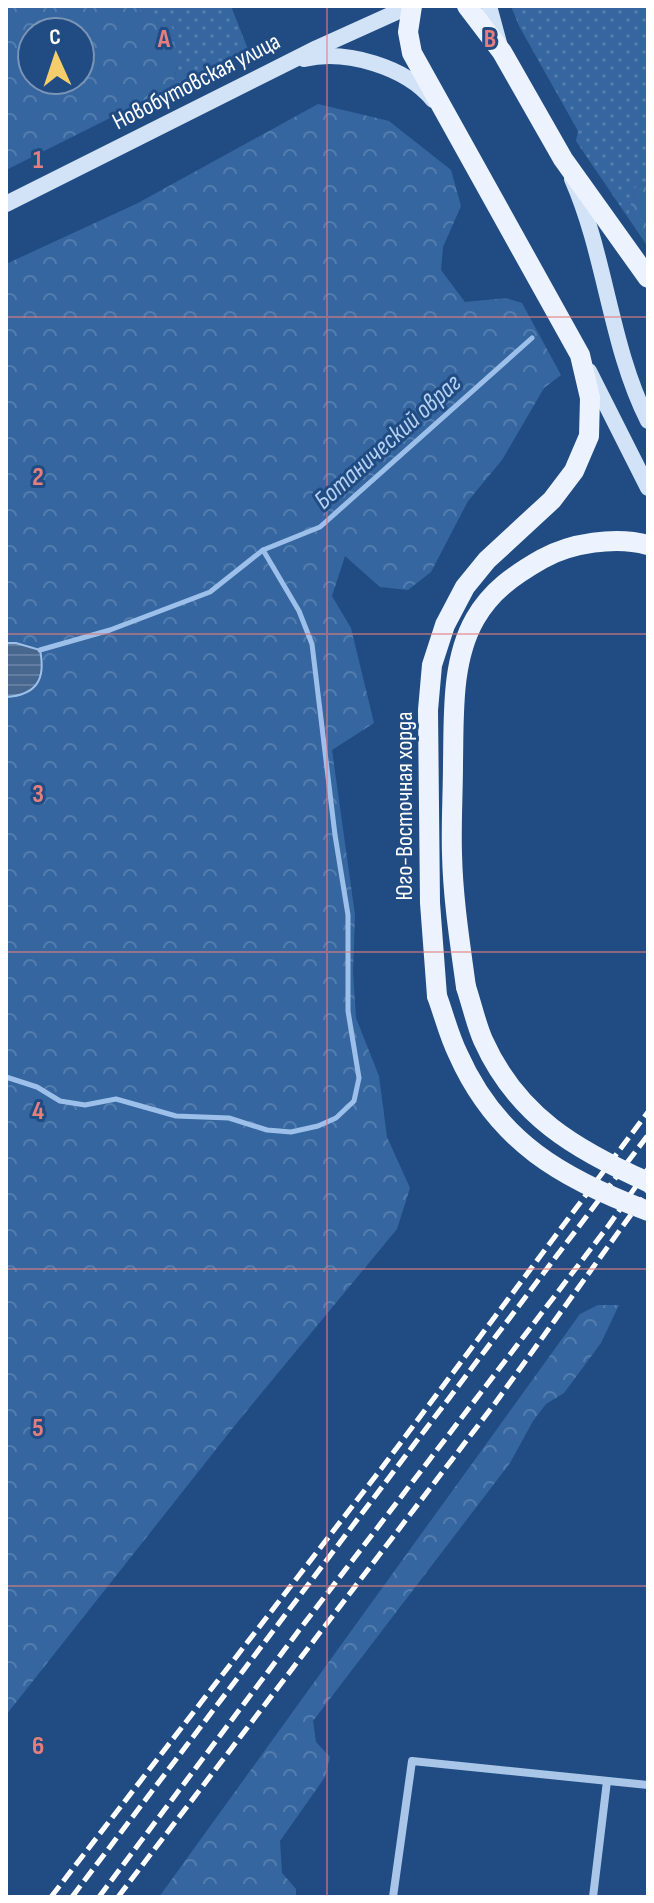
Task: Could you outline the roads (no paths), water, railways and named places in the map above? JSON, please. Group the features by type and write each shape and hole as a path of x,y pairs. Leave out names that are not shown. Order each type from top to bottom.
{"main road":[{"name":"Юго-Восточная хорда","path":"411,6 409,42 450,123 580,355 590,398 589,436 574,471 552,500 487,560 465,587 445,625 432,665 428,710 430,903 437,996 458,1055 483,1098 518,1139 555,1169 596,1192 648,1211"},
{"path":"467,6 502,52 563,159 648,278"},
{"name":"Юго-Восточная хорда","path":"648,545 639,542 594,543 554,552 514,575 490,596 473,622 454,696 452,855 466,987 483,1040 508,1084 541,1121 580,1150 648,1182"}],"street":[{"name":"Новобутовская улица","path":"6,204 276,68 411,6"},
{"path":"489,6 502,52"},
{"path":"276,68 314,57 374,64 414,82 427,92 450,123"},
{"path":"563,159 585,216 630,373 648,421"},
{"path":"580,355 648,488"},
{"path":"622,437 648,473"},
{"path":"393,1897 412,1761 648,1785"},
{"path":"593,1897 607,1781"}],"waterway":[{"name":"Ботанический овраг","path":"40,650 110,630 210,592 263,550 320,527 532,338"},
{"path":"6,1077 37,1087 60,1101 85,1105 116,1099 176,1116 229,1118 267,1130 291,1132 336,1118 354,1101 359,1078 348,1011 348,915 312,644 299,611 263,550"}],"railway":[{"path":"51,1897 381,1469 648,1112"},
{"path":"72,1897 648,1135"},
{"path":"99,1897 609,1225 648,1169"},
{"path":"118,1897 496,1402 648,1191"}]}
